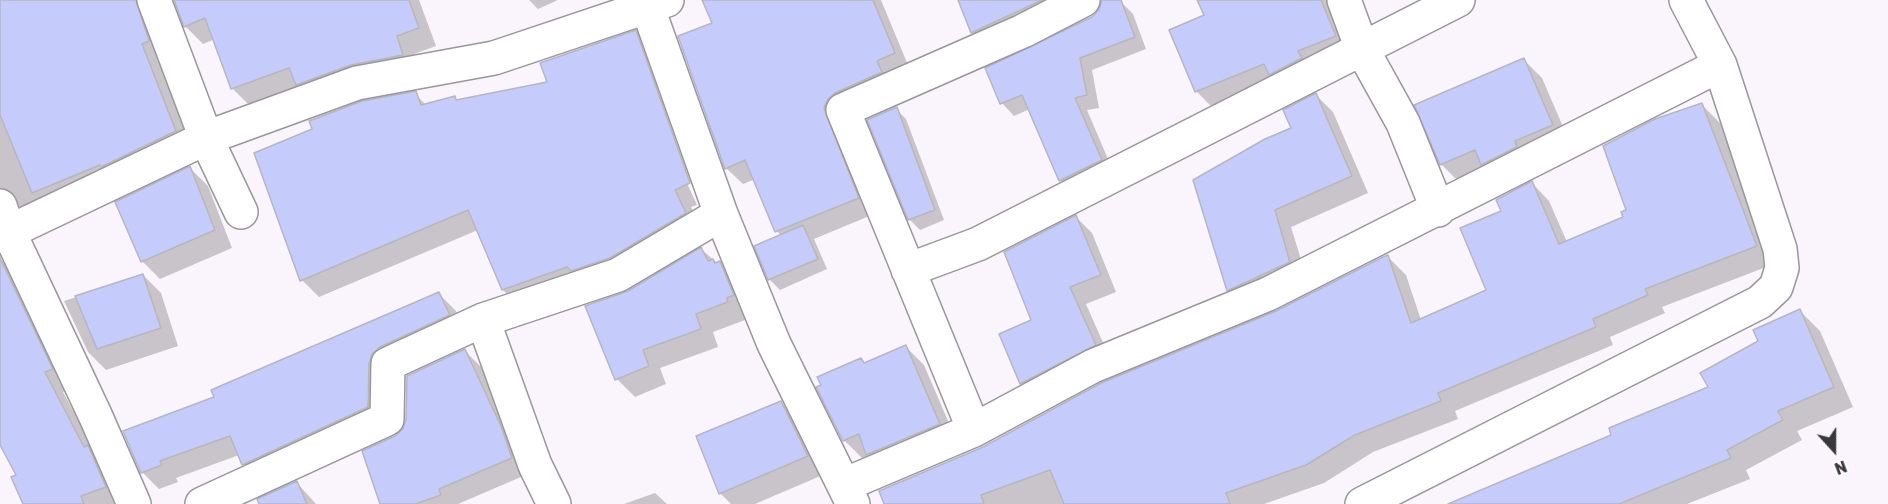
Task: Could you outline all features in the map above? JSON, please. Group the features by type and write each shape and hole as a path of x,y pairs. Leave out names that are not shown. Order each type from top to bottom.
{"street":[{"path":"154,0 206,138 242,213"},
{"path":"974,430 843,110 1023,31 1083,0"},
{"path":"1344,0 1362,49 1403,123 1438,210"},
{"path":"908,270 978,244 1458,0"},
{"path":"1362,504 1760,302 1776,287 1782,268 1780,249 1720,65 1686,0"},
{"path":"134,504 3,224 206,138 357,84 494,58 654,2 721,214 774,344 848,494 1093,366 1268,294 1438,210 1720,65"},
{"path":"202,504 387,419 388,364 483,320 618,275 721,214"},
{"path":"483,320 535,465 554,504"}],"building":[{"path":"0,0 136,0 149,41 142,44 176,131 101,167 100,165 32,193 0,115"},
{"path":"174,0 409,0 419,28 397,36 403,55 351,65 296,85 289,68 231,89 205,18 184,27"},
{"path":"702,0 873,0 895,53 877,61 882,72 835,93 828,99 824,108 859,198 775,232 745,160 725,169 678,36 712,23"},
{"path":"958,0 1042,0 971,33"},
{"path":"1102,0 1121,0 1135,37 1080,58 1087,95 1075,98 1102,160 1059,181 1022,95 1000,104 985,68 1092,17 1099,10"},
{"path":"1197,0 1321,0 1336,36 1298,51 1302,58 1269,75 1264,64 1195,92 1169,30 1204,15"},
{"path":"636,30 690,183 675,190 686,213 610,258 571,271 567,267 502,290 468,210 300,281 254,153 312,129 309,121 362,101 416,91 421,105 455,96 456,100 547,82 540,63"},
{"path":"1524,58 1553,125 1515,141 1517,147 1481,165 1475,150 1440,165 1414,105"},
{"path":"1316,93 1352,176 1275,210 1290,262 1227,291 1193,180 1265,139 1291,128 1283,110"},
{"path":"1702,103 1757,246 1645,289 1648,295 1593,319 1596,327 1438,393 1441,401 1355,435 1306,465 1226,493 1230,504 1064,504 1050,470 981,495 984,504 884,504 879,491 983,447 1101,383 1276,311 1388,255 1411,323 1486,290 1460,228 1501,211 1496,200 1532,181 1559,244 1623,217 1621,212 1626,210 1603,146 1655,119"},
{"path":"897,107 935,210 908,220 867,120"},
{"path":"190,166 215,230 141,262 115,202"},
{"path":"1076,215 1101,275 1070,287 1096,345 1020,384 999,334 1031,320 1004,252"},
{"path":"803,225 818,259 768,280 754,246"},
{"path":"701,247 708,261 713,259 715,263 720,261 734,295 727,298 728,302 696,314 701,329 643,350 649,366 615,380 585,306 628,291"},
{"path":"0,258 53,369 45,372 84,447 88,445 106,487 81,496 84,504 23,504 11,477 16,475 0,445"},
{"path":"143,274 161,328 97,349 75,296"},
{"path":"439,292 450,315 380,347 372,354 369,364 368,407 242,465 230,436 160,461 162,465 141,473 123,431 214,397 211,390"},
{"path":"1800,309 1834,387 1778,411 1783,420 1727,450 1731,458 1619,504 1448,504 1611,435 1609,428 1708,387 1700,373 1758,341 1753,330"},
{"path":"906,345 940,424 866,455 859,434 843,441 816,387 821,385 817,377 861,358 864,363"},
{"path":"465,349 501,426 512,458 439,489 441,495 415,504 380,504 362,451 395,436 403,429 406,419 407,376"},
{"path":"781,401 808,456 719,494 696,436"},
{"path":"297,481 307,504 259,504 257,499"}]}
